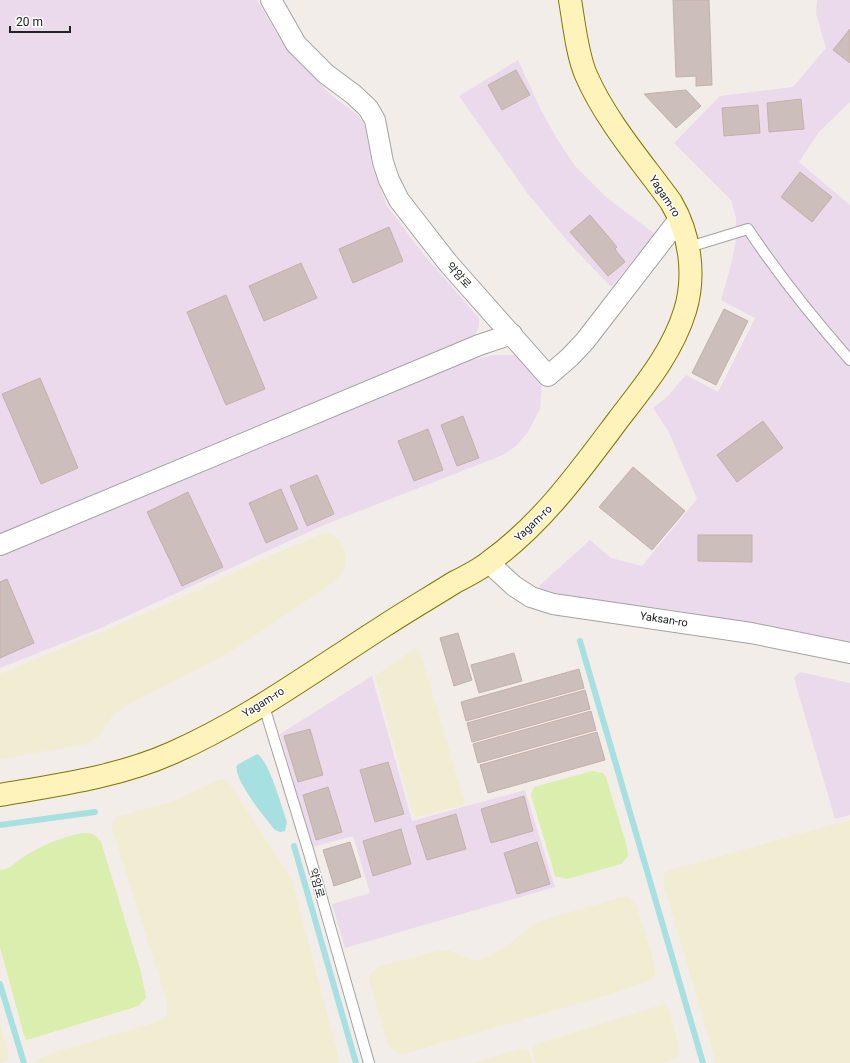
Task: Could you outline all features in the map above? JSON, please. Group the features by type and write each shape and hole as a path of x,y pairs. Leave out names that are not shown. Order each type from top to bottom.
{"street":[{"name":"약암로","path":"271,0 296,44 326,74 353,94 368,108 375,120 383,162 389,180 400,200 448,263 548,376 570,358 680,218"},
{"name":"Yagam-ro","path":"0,795 72,782 143,765 206,736 263,703 406,612 489,563 545,514 570,484 657,368 673,342 686,310 690,277 689,247 680,218 672,202 602,107 585,74 570,0"},
{"path":"0,545 472,348 512,334"},
{"name":"Yaksan-ro","path":"489,563 514,586 531,597 553,604 751,633 850,654"}],"lane":[{"path":"689,247 748,229 786,285 850,360"},
{"name":"약암로","path":"263,703 309,853 369,1063"}],"shaded area":[{"path":"0,0 257,0 277,34 293,55 331,95 359,116 365,127 372,166 387,206 424,255 479,318 479,326 476,334 460,343 0,535"},
{"path":"817,0 850,0 850,102 819,132 799,162 850,205 850,643 676,610 547,595 539,586 590,540 611,558 642,566 697,499 669,432 653,408 669,395 686,375 718,392 755,318 721,300 731,265 736,240 736,218 731,200 674,143 720,96 793,87 826,48 816,14"},
{"path":"518,60 541,110 557,139 575,166 607,198 655,234 611,287 570,244 528,194 459,96"},
{"path":"495,355 514,355 532,366 542,380 540,409 528,432 516,446 503,455 324,525 101,628 0,668 0,551 451,364"},
{"path":"324,533 332,534 339,539 345,551 346,564 341,574 331,584 230,652 129,704 114,714 97,738 87,744 0,759 0,674 181,598 269,556"},
{"path":"419,648 464,801 463,805 416,817 413,814 375,676 414,649"},
{"path":"800,672 850,683 850,815 835,819 794,678"},
{"path":"372,676 412,821 525,790 555,887 345,948 332,904 370,893 353,836 312,847 280,734"},
{"path":"224,779 229,783 292,880 340,1063 32,1063 49,1054 157,1022 167,1015 167,1002 112,828 113,821 117,817 177,800 218,780"},
{"path":"850,820 850,1063 716,1063 663,882 664,872"},
{"path":"622,897 628,897 635,903 655,967 655,975 652,979 611,994 411,1052 399,1054 389,1048 370,983 370,976 373,971 380,966 441,950 448,950 469,959 478,960 490,956 504,948 533,925 547,919"},
{"path":"664,1004 667,1006 670,1014 679,1048 680,1055 677,1058 661,1063 536,1063 532,1049 534,1045"},
{"path":"0,1023 9,1056 7,1061 0,1063"},
{"path":"524,1048 528,1050 533,1063 473,1063"}],"green space":[{"path":"592,771 603,773 606,777 627,847 628,856 621,864 567,879 555,876 531,795 534,787"},
{"path":"82,833 93,834 101,842 141,972 146,998 138,1006 27,1040 24,1035 0,947 0,870 9,868 29,853 44,846 66,837"}],"water":[{"path":"257,754 262,758 275,785 287,822 285,831 280,832 275,830 244,788 237,771 237,765"}],"building":[{"path":"673,0 709,0 712,85 696,86 696,76 676,77"},
{"path":"850,29 850,63 833,50"},
{"path":"516,70 530,95 502,110 488,85"},
{"path":"686,90 701,106 676,128 644,94"},
{"path":"801,99 804,129 769,132 767,103"},
{"path":"758,105 760,133 724,136 722,108"},
{"path":"800,172 832,197 812,222 781,197"},
{"path":"590,215 617,247 615,249 625,262 608,276 570,232"},
{"path":"389,227 403,261 353,283 339,249"},
{"path":"301,263 317,298 264,321 249,286"},
{"path":"226,295 265,389 226,405 187,312"},
{"path":"724,309 748,321 716,385 692,373"},
{"path":"40,378 78,468 41,484 2,394"},
{"path":"463,416 479,458 457,466 441,425"},
{"path":"763,421 783,448 737,482 717,455"},
{"path":"428,429 443,470 414,481 398,441"},
{"path":"633,467 685,511 652,550 599,507"},
{"path":"317,475 334,514 307,526 290,486"},
{"path":"281,489 298,529 266,543 249,503"},
{"path":"188,492 223,567 182,586 147,512"},
{"path":"698,535 752,535 752,562 698,561"},
{"path":"7,579 34,643 0,658 0,582"},
{"path":"458,633 472,680 454,686 440,638"},
{"path":"514,653 522,681 479,693 471,665"},
{"path":"579,669 584,688 466,721 461,702"},
{"path":"585,690 590,709 472,742 467,723"},
{"path":"591,711 596,730 478,763 473,744"},
{"path":"310,729 323,775 298,782 284,736"},
{"path":"597,732 605,760 488,793 480,765"},
{"path":"388,762 404,814 375,822 360,770"},
{"path":"328,787 342,832 316,840 303,795"},
{"path":"524,796 533,831 491,843 481,809"},
{"path":"456,814 466,849 427,860 416,826"},
{"path":"401,829 411,864 373,876 363,841"},
{"path":"350,842 361,877 334,886 323,850"},
{"path":"537,842 550,884 517,894 504,853"}],"waterway":[{"path":"580,641 703,1063"},
{"path":"0,825 95,812"},
{"path":"294,846 356,1063"},
{"path":"0,984 24,1063"}]}
